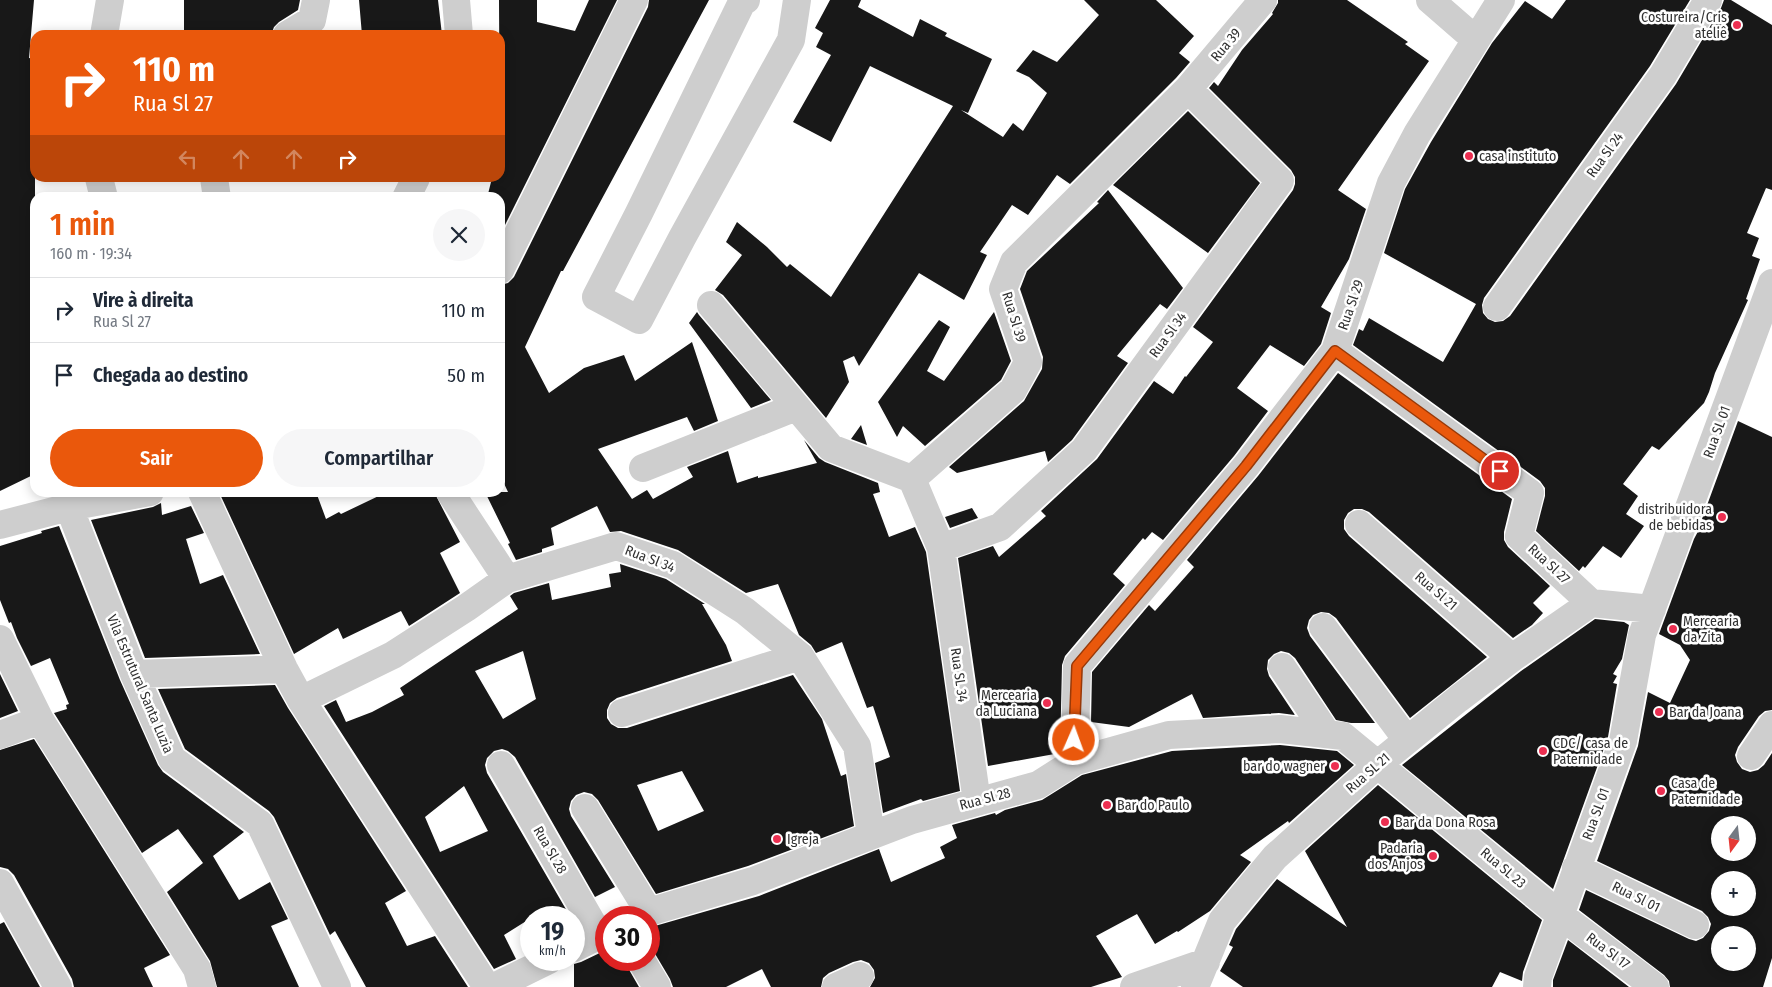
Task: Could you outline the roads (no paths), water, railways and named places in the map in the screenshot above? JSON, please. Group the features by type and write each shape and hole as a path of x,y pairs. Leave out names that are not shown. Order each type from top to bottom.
{"street":[{"path":"105,30 110,0"},
{"path":"295,30 312,20 316,0"},
{"path":"456,0 459,30"},
{"path":"505,260 634,0"},
{"path":"746,0 742,2 596,297 639,320 791,40 797,0"},
{"name":"Rua 39","path":"1188,89 1263,0"},
{"path":"1430,0 1476,40"},
{"name":"Rua Sl 29","path":"1076,761 1074,740 1077,666 1246,466 1335,351 1391,184 1418,134 1500,0"},
{"name":"Rua Sl 24","path":"1497,307 1663,76 1708,0"},
{"name":"Rua Sl 39","path":"912,479 1013,390 1028,362 1003,289 1014,262 1188,89"},
{"name":"Rua Sl 34","path":"941,548 1000,527 1084,450 1280,181 1188,89"},
{"name":"Rua SL 01","path":"1537,987 1538,977 1576,868 1623,741 1642,635 1772,282"},
{"path":"711,305 831,448 912,479"},
{"name":"Rua Sl 27","path":"1335,351 1530,493 1519,536 1590,603"},
{"path":"642,468 796,407"},
{"name":"Rua SL 34","path":"912,479 941,548 977,802"},
{"path":"0,524 125,497"},
{"path":"204,497 284,669 301,700 487,987"},
{"path":"453,497 507,579"},
{"name":"Vila Estrutural Santa Luzia","path":"69,508 134,674 172,759 260,824 337,987"},
{"name":"Rua Sl 21","path":"1359,524 1512,658"},
{"name":"Rua Sl 34","path":"301,700 393,654 466,608 507,579 616,546 673,565 745,611 800,656 857,746 871,835"},
{"path":"1590,603 1652,609"},
{"name":"Rua SL 21","path":"1195,987 1222,921 1275,857 1407,740 1512,658 1590,603"},
{"path":"1323,627 1407,740"},
{"path":"0,639 40,720 197,969 202,987"},
{"path":"622,713 800,656"},
{"path":"1282,667 1327,734"},
{"path":"134,674 284,669"},
{"path":"0,735 40,720"},
{"path":"1751,756 1772,725"},
{"name":"Rua Sl 28","path":"660,910 753,881 912,820 1038,785 1076,761 1169,735 1280,729 1344,736 1378,764"},
{"name":"Rua SL 23","path":"1378,764 1560,915"},
{"name":"Rua Sl 28","path":"501,765 595,921"},
{"name":"Rua Sl 28","path":"585,808 639,906"},
{"name":"Rua Sl 01","path":"1576,868 1695,926"},
{"path":"0,883 58,987"},
{"name":"Rua Sl 17","path":"1560,915 1655,987"},
{"path":"1134,987 1206,962"},
{"path":"494,987 527,971"},
{"path":"648,971 657,987"},
{"path":"836,987 860,976"}],"place":[{"name":"Costureira/Cris ateliê","path":"1737,25"},
{"name":"casa instituto","path":"1469,156"},
{"name":"distribuidora de bebidas","path":"1722,517"},
{"name":"Mercearia da Zita","path":"1673,629"},
{"name":"Mercearia da Luciana","path":"1047,703"},
{"name":"Bar da Joana","path":"1659,712"},
{"name":"CDC/ casa de Paternidade","path":"1543,751"},
{"name":"bar do wagner","path":"1335,766"},
{"name":"Casa de Paternidade","path":"1661,791"},
{"name":"Bar do Paulo","path":"1107,805"},
{"name":"Bar da Dona Rosa","path":"1385,822"},
{"name":"Igreja","path":"777,839"},
{"name":"Padaria dos Anjos","path":"1433,856"}]}
